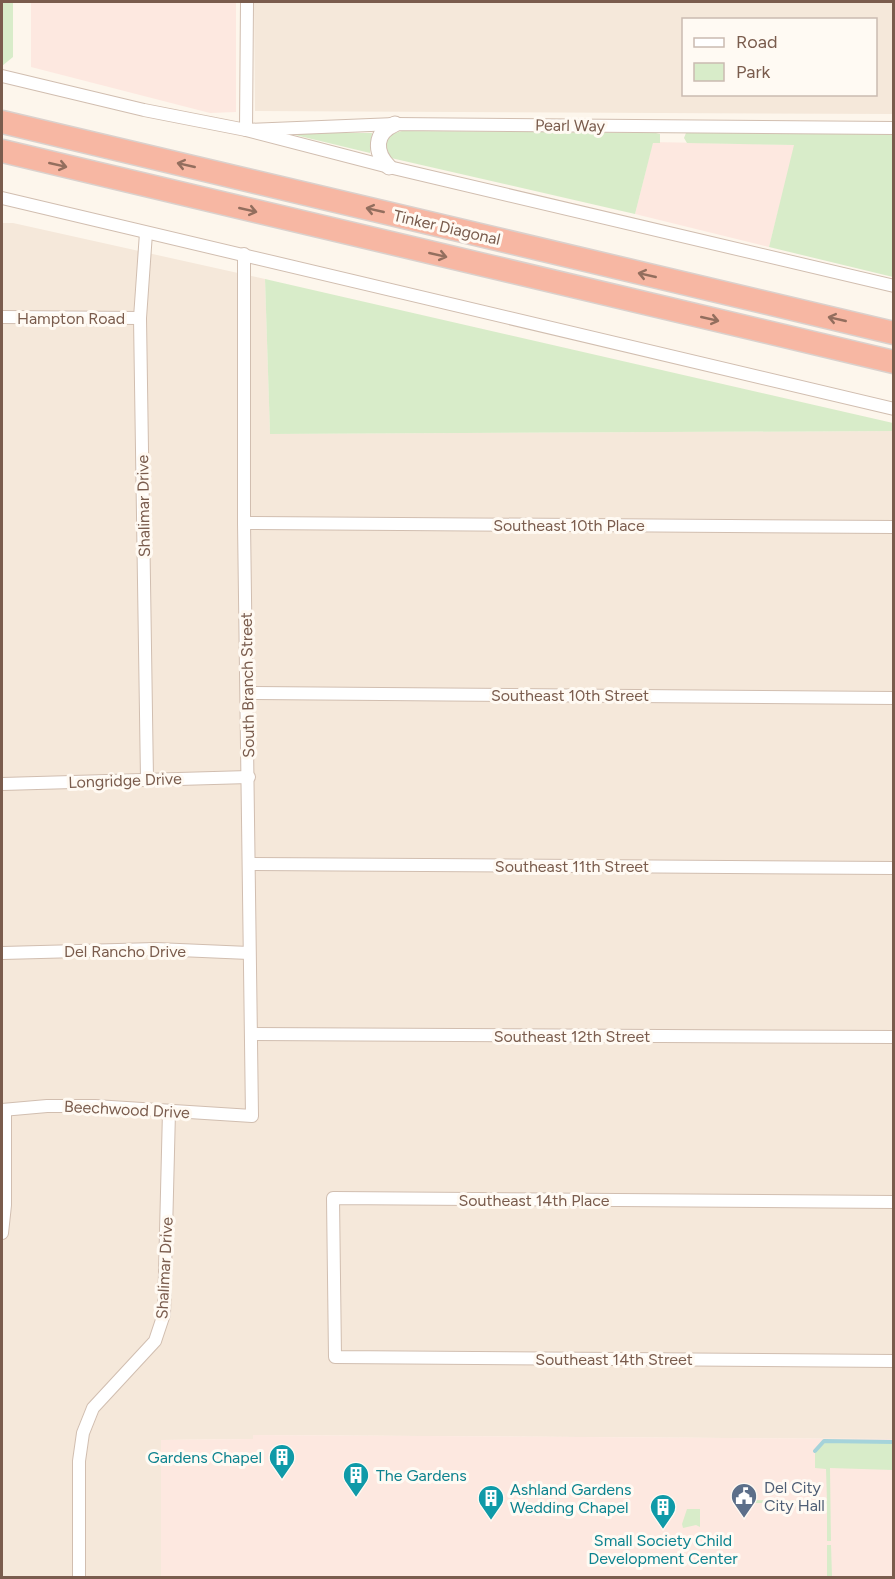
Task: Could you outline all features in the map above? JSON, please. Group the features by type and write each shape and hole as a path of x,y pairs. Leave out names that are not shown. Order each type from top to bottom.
{"highway":[{"name":"Tinker Diagonal","path":"2,122 894,333"},
{"name":"Tinker Diagonal","path":"2,152 894,362"}],"street":[{"path":"246,130 247,2"},
{"path":"2,76 144,110 246,130 389,167 894,286"},
{"path":"389,167 380,155 378,144 384,130 395,124"},
{"name":"Pearl Way","path":"246,130 395,124 894,128"},
{"path":"2,198 894,409"},
{"name":"Shalimar Drive","path":"146,233 140,318 147,779"},
{"name":"South Branch Street","path":"244,254 244,523 252,1116"},
{"name":"Hampton Road","path":"2,317 140,318"},
{"name":"Southeast 10th Place","path":"244,523 894,528"},
{"name":"Southeast 10th Street","path":"247,693 894,698"},
{"name":"Longridge Drive","path":"2,784 249,777"},
{"name":"Southeast 11th Street","path":"250,864 894,868"},
{"name":"Del Rancho Drive","path":"2,953 156,949 249,953"},
{"name":"Southeast 12th Street","path":"251,1034 894,1037"},
{"name":"Beechwood Drive","path":"3,1110 47,1106 95,1106 252,1116"},
{"path":"2,1233 5,1205 3,1110"},
{"name":"Shalimar Drive","path":"79,1578 79,1461 83,1433 93,1408 154,1341 164,1314 169,1111"},
{"name":"Southeast 14th Place","path":"335,1358 333,1198 894,1202"},
{"name":"Southeast 14th Street","path":"335,1358 894,1361"}],"shaded area":[{"path":"31,2 236,2 236,112 210,113 31,67"},
{"path":"254,2 893,2 893,114 255,111"},
{"path":"653,142 795,145 769,247 635,214"},
{"path":"2,223 13,223 265,279 270,434 893,431 893,1439 254,1435 253,1439 161,1440 161,1577 2,1577"},
{"path":"253,1435 893,1439 893,1577 161,1577 161,1440 253,1439"}],"green space":[{"path":"2,2 13,2 13,57 2,66"},
{"path":"402,131 656,133 660,134 660,143 653,143 635,214 391,158 386,145 387,141 392,135"},
{"path":"287,133 372,133 370,153"},
{"path":"686,133 893,133 893,277 769,247 794,145 687,143 684,138"},
{"path":"265,279 893,423 893,431 270,434"},
{"path":"825,1442 893,1443 893,1470 830,1468 831,1541 827,1541 827,1504 817,1502 827,1501 826,1469 815,1468 815,1453"},
{"path":"755,1500 804,1501 804,1503 756,1503"},
{"path":"687,1509 700,1509 700,1527 696,1525 683,1528 682,1524"},
{"path":"827,1545 831,1545 832,1577 827,1577"}],"waterway":[{"path":"815,1451 824,1441 894,1442"}],"place":[{"name":"Gardens Chapel","path":"282,1480"},
{"name":"The Gardens","path":"356,1498"},
{"name":"Del City City Hall","path":"744,1519"},
{"name":"Ashland Gardens Wedding Chapel","path":"491,1521"},
{"name":"Small Society Child Development Center","path":"663,1530"}]}
